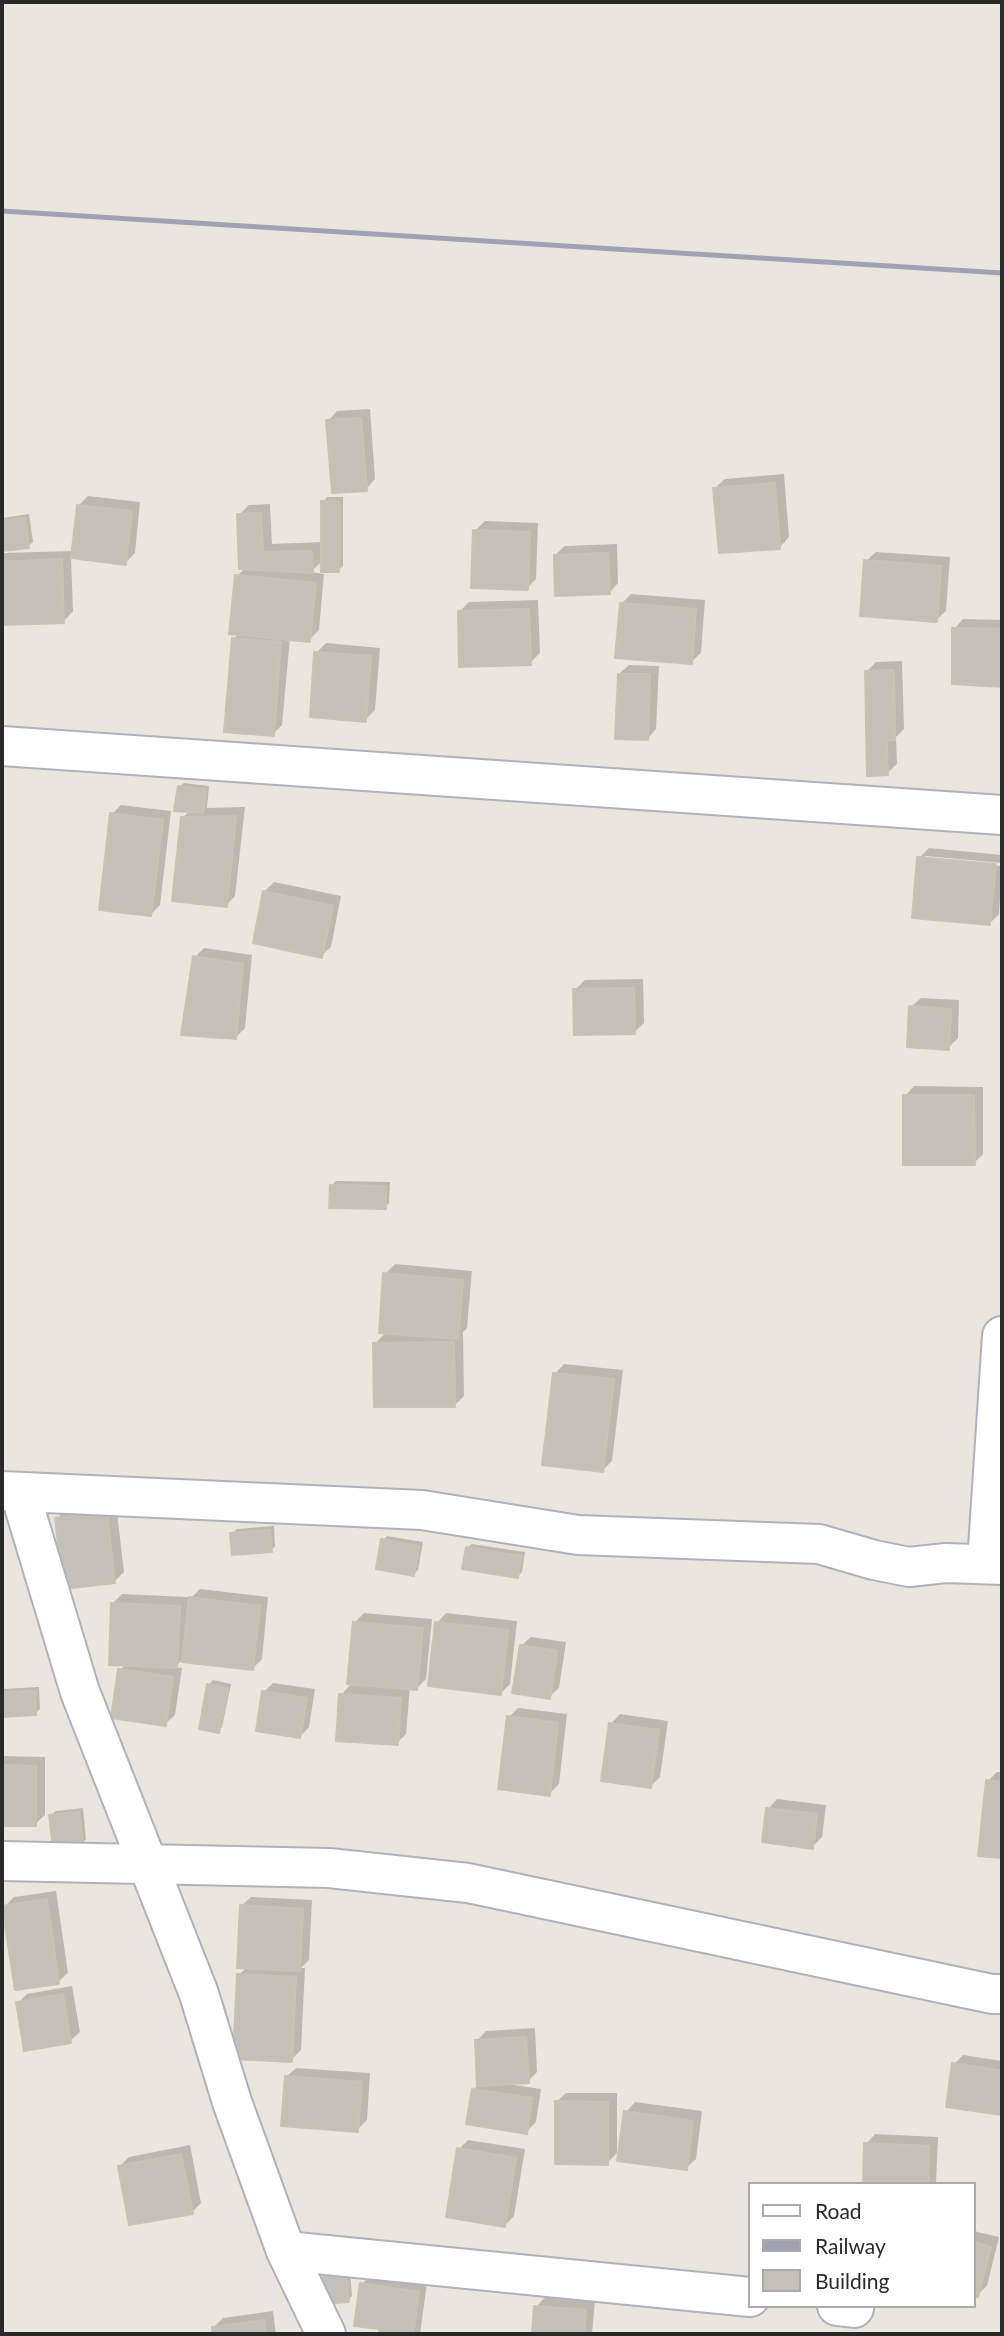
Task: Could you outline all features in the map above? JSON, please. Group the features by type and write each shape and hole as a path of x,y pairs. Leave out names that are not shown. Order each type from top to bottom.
{"street":[{"path":"2,747 1002,815"},
{"path":"326,2334 286,2250 232,2102 199,1994 80,1692 11,1492 422,1510 578,1535 819,1544 909,1567 946,1563 994,1564 1002,1336"},
{"path":"2,1861 329,1868 468,1883 979,1992 1002,1994"},
{"path":"286,2250 748,2297"}],"building":[{"path":"361,418 367,491 332,493 326,420"},
{"path":"775,483 780,549 719,553 713,488"},
{"path":"321,501 339,501 339,572 321,572"},
{"path":"77,505 132,511 126,565 71,558"},
{"path":"261,513 263,552 312,551 313,573 239,569 237,514"},
{"path":"25,517 29,548 2,551 2,521"},
{"path":"473,530 530,532 528,590 471,588"},
{"path":"608,553 610,594 555,596 554,555"},
{"path":"62,559 64,623 2,625 2,562"},
{"path":"864,560 941,566 937,622 860,616"},
{"path":"235,575 316,583 310,642 229,634"},
{"path":"620,603 696,609 692,664 615,658"},
{"path":"529,609 531,665 459,667 458,611"},
{"path":"952,628 1002,629 1002,687 952,684"},
{"path":"232,638 281,642 274,736 224,732"},
{"path":"314,652 371,656 366,722 310,717"},
{"path":"894,670 895,740 887,741 888,775 867,776 865,671"},
{"path":"618,674 650,674 648,740 615,739"},
{"path":"178,786 206,790 203,813 174,811"},
{"path":"110,813 163,820 151,916 99,910"},
{"path":"236,816 227,907 172,901 181,817"},
{"path":"917,857 996,864 990,925 912,918"},
{"path":"263,891 333,906 322,958 253,943"},
{"path":"193,956 243,964 236,1039 181,1035"},
{"path":"634,988 635,1034 574,1035 573,989"},
{"path":"909,1006 951,1009 949,1050 907,1047"},
{"path":"903,1095 974,1095 975,1165 903,1165"},
{"path":"330,1185 386,1186 386,1209 329,1208"},
{"path":"383,1273 463,1280 458,1339 379,1333"},
{"path":"454,1342 455,1407 374,1407 373,1343"},
{"path":"553,1373 614,1379 603,1472 542,1465"},
{"path":"107,1512 115,1583 63,1589 55,1518"},
{"path":"270,1530 272,1552 232,1555 230,1533"},
{"path":"381,1539 419,1546 414,1576 376,1569"},
{"path":"466,1547 522,1556 518,1578 462,1569"},
{"path":"189,1597 260,1606 253,1670 182,1662"},
{"path":"111,1603 180,1606 177,1668 109,1665"},
{"path":"353,1622 423,1628 417,1690 347,1684"},
{"path":"435,1622 508,1630 501,1695 428,1686"},
{"path":"520,1645 557,1651 550,1699 512,1693"},
{"path":"118,1669 173,1677 166,1726 111,1718"},
{"path":"207,1684 228,1688 219,1733 199,1729"},
{"path":"35,1691 36,1715 2,1717 2,1692"},
{"path":"262,1691 307,1698 300,1738 256,1731"},
{"path":"339,1694 401,1698 398,1745 336,1741"},
{"path":"507,1716 558,1723 550,1796 498,1789"},
{"path":"609,1723 659,1730 651,1788 601,1781"},
{"path":"2,1765 36,1766 36,1826 2,1826"},
{"path":"986,1780 1002,1782 1002,1858 978,1856"},
{"path":"766,1808 817,1814 813,1849 762,1842"},
{"path":"79,1812 83,1845 53,1848 49,1815"},
{"path":"47,1899 59,1984 15,1990 2,1906"},
{"path":"240,1905 303,1909 300,1971 237,1968"},
{"path":"237,1974 296,1977 292,2062 233,2059"},
{"path":"63,1994 71,2043 24,2051 16,2002"},
{"path":"526,2037 529,2083 477,2086 475,2040"},
{"path":"952,2063 1002,2071 1002,2115 946,2107"},
{"path":"285,2076 362,2082 358,2132 281,2126"},
{"path":"472,2089 532,2098 527,2134 466,2124"},
{"path":"555,2101 608,2102 608,2165 555,2164"},
{"path":"624,2111 693,2121 687,2170 617,2161"},
{"path":"864,2143 929,2146 928,2182 863,2182"},
{"path":"457,2148 516,2158 505,2227 446,2217"},
{"path":"181,2154 193,2214 129,2225 118,2166"},
{"path":"976,2243 991,2247 976,2296"},
{"path":"346,2273 349,2302 325,2304 323,2276"},
{"path":"360,2283 419,2292 413,2334 379,2334 379,2329 354,2326"},
{"path":"534,2306 586,2310 584,2334 532,2334"},
{"path":"264,2320 266,2334 213,2334 212,2327"}],"railway":[{"path":"2,211 1002,273"}]}
